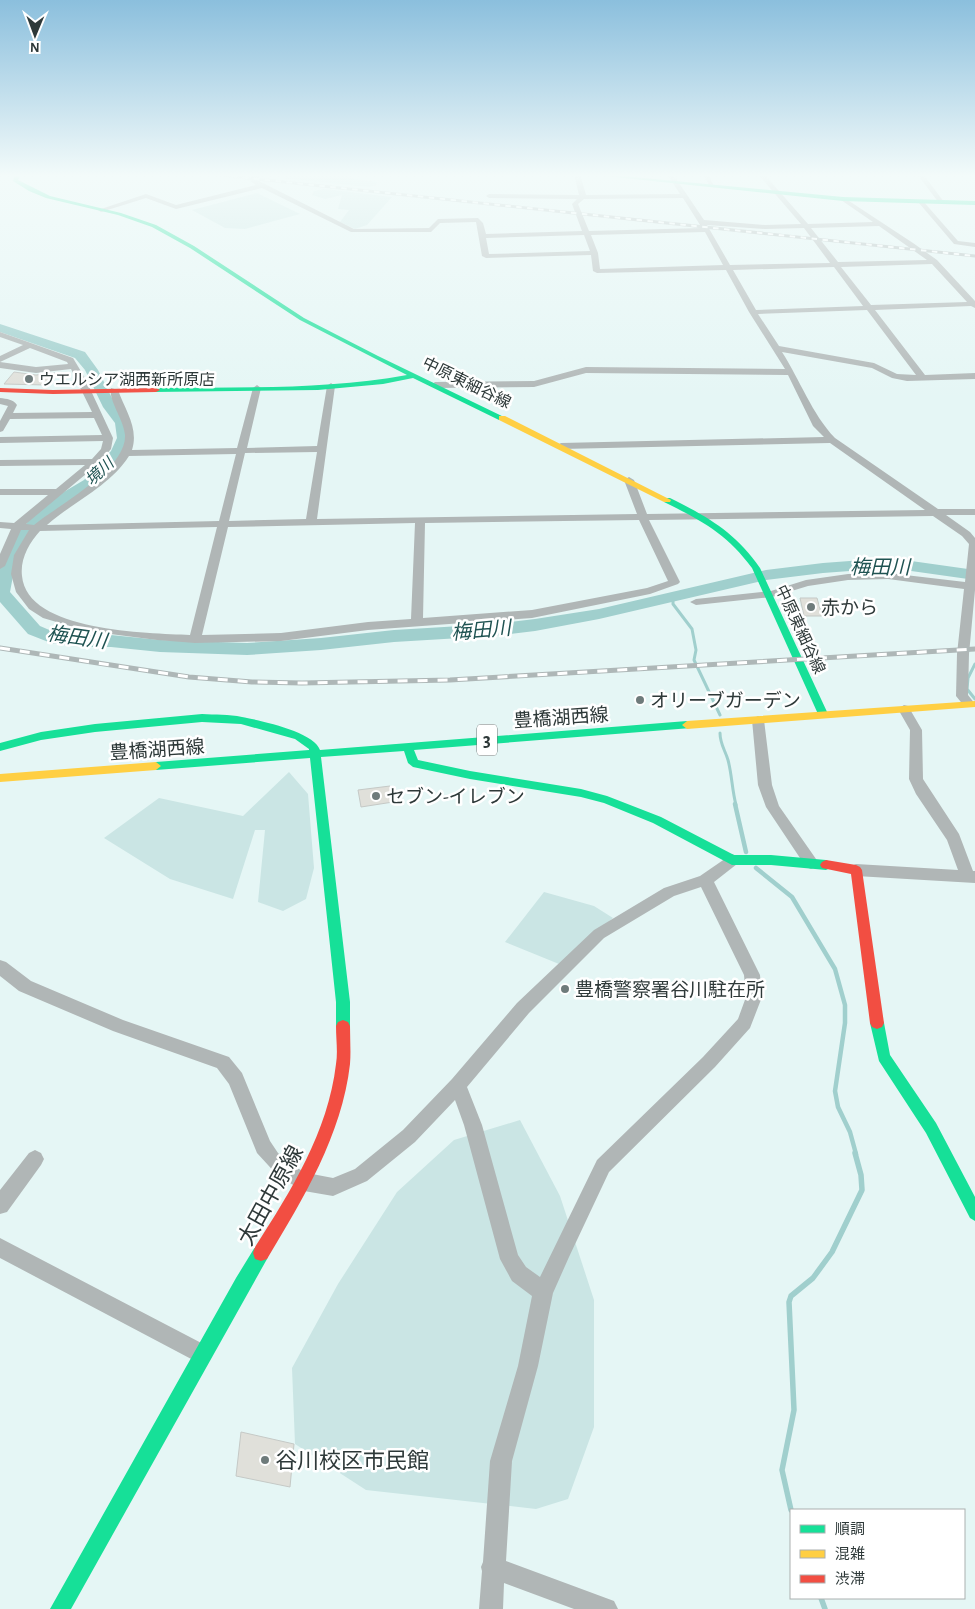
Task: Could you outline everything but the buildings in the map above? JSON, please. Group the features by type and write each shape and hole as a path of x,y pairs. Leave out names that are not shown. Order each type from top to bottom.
{"main road":[{"name":"中原東細谷線","path":"193,249 282,308 415,376 561,446 700,516 723,530 742,548 756,568 823,714"},
{"path":"0,390 331,386 388,383 415,376"},
{"name":"豊橋湖西線","path":"0,778 972,704"},
{"path":"0,747 40,736 96,728 202,718 241,720 299,736 314,747 315,754"},
{"path":"408,746 413,763 470,775 581,793 607,800 657,820 732,860 811,862 856,870 880,1043 884,1057 931,1128 975,1213"},
{"name":"太田中原線","path":"60,1609 242,1284 304,1182 330,1123 343,1064 344,1002 315,754"}],"street":[{"path":"484,249 486,256 594,253"},
{"path":"593,249 597,271 934,262"},
{"path":"718,249 753,312 791,372 818,426 832,440 966,534 974,544 963,654 962,696 972,704"},
{"path":"823,249 923,378"},
{"path":"917,249 934,262 974,305"},
{"path":"753,312 974,305"},
{"path":"0,334 61,355 70,360 108,438 106,449 95,462 18,525 0,566"},
{"path":"0,359 30,345"},
{"path":"775,348 874,366 895,376 923,378 975,376"},
{"path":"0,365 33,371 73,366"},
{"path":"435,385 534,384 586,370 791,372"},
{"path":"311,522 331,386"},
{"path":"195,639 225,524 240,451 257,388"},
{"path":"112,390 131,433 127,453 102,478 37,528 23,547 16,569 17,583 22,595 34,608 75,625 138,634 195,639 281,637 417,622 532,614 650,591 674,582 628,480"},
{"path":"0,401 9,402 13,405 0,429"},
{"path":"8,416 97,415"},
{"path":"0,440 108,438"},
{"path":"561,446 832,440"},
{"path":"127,453 322,449"},
{"path":"0,463 95,462"},
{"path":"0,492 57,492"},
{"path":"0,525 37,528 643,516 975,512"},
{"path":"417,622 420,520"},
{"path":"696,602 767,593 848,577 888,576 970,584"},
{"path":"856,870 972,877 954,838 921,790 916,779 916,730 904,709"},
{"path":"758,720 765,785 773,807 811,862"},
{"path":"0,967 24,986 119,1026 223,1062 236,1079 263,1147 272,1160 285,1171 304,1182 333,1187 361,1175 409,1136 458,1085 523,1008 600,934 670,892 705,880 732,860"},
{"path":"491,1609 492,1567 501,1461 528,1366 544,1292 562,1250 603,1166 709,1062 744,1023 754,997 752,975 705,880"},
{"path":"458,1085 473,1125 510,1258 518,1274 544,1292"},
{"path":"0,1205 35,1159"},
{"path":"0,1248 202,1354"},
{"path":"492,1567 606,1609"}],"shaded area":[{"path":"289,772 308,794 314,868 306,899 283,911 258,902 265,830 255,830 233,899 170,879 104,838 159,798 243,816"},
{"path":"544,892 594,906 613,918 559,964 505,942"},
{"path":"520,1120 560,1196 594,1300 594,1427 568,1499 536,1509 366,1490 295,1444 292,1368 338,1284 397,1192 454,1140"}],"waterway":[{"name":"境川","path":"0,328 80,355 91,370 110,407 122,423 124,438 118,453 89,483 63,499 41,517 18,542 7,565 2,592"},
{"name":"梅田川","path":"0,591 34,630 51,637 79,641 111,641 160,646 247,649 321,644 394,636 494,630 535,625 599,614 766,575 823,568 890,563 975,575"},
{"path":"673,595 673,604 692,629 696,650 694,660 720,715"},
{"path":"975,664 968,678 967,689 975,699"},
{"path":"720,733 727,756 736,805"},
{"path":"735,804 746,852"},
{"path":"756,868 792,897 835,969 845,1005 845,1023 835,1091 838,1107 850,1132 856,1154"},
{"path":"791,1509 782,1470 794,1410 789,1302 791,1296 813,1278 832,1252 862,1190 861,1175 855,1153"},
{"path":"821,1599 825,1609"}],"railway":[{"path":"911,249 975,256"},
{"path":"0,648 189,677 252,682 302,683 450,680 975,649"}],"traffic: fast":[{"path":"195,249 302,319 376,358 502,418"},
{"path":"156,390 318,388 351,386 415,376"},
{"path":"667,500 717,527 737,544 756,568 823,714"},
{"path":"0,747 41,736 95,728 202,718 241,720 299,736 314,747 343,1002 343,1026"},
{"path":"156,766 687,725"},
{"path":"408,746 413,763 470,775 581,793 607,800 657,820 732,860 771,860 826,865"},
{"path":"877,1023 884,1057 931,1128 975,1213"},
{"path":"60,1609 261,1253"}],"traffic: slow":[{"path":"502,418 667,500"},
{"path":"687,725 975,704"},
{"path":"0,778 156,766"}],"traffic: jam":[{"path":"0,390 53,392 156,390"},
{"path":"826,865 856,870 877,1023"},
{"path":"261,1253 313,1163 332,1115 339,1090 343,1064 343,1026"}],"place":[{"name":"ウエルシア湖西新所原店","path":"29,379"},
{"name":"赤から","path":"811,607"},
{"name":"オリーブガーデン","path":"640,700"},
{"name":"セブン-イレブン","path":"376,796"},
{"name":"豊橋警察署谷川駐在所","path":"565,989"},
{"name":"谷川校区市民館","path":"265,1460"}]}
